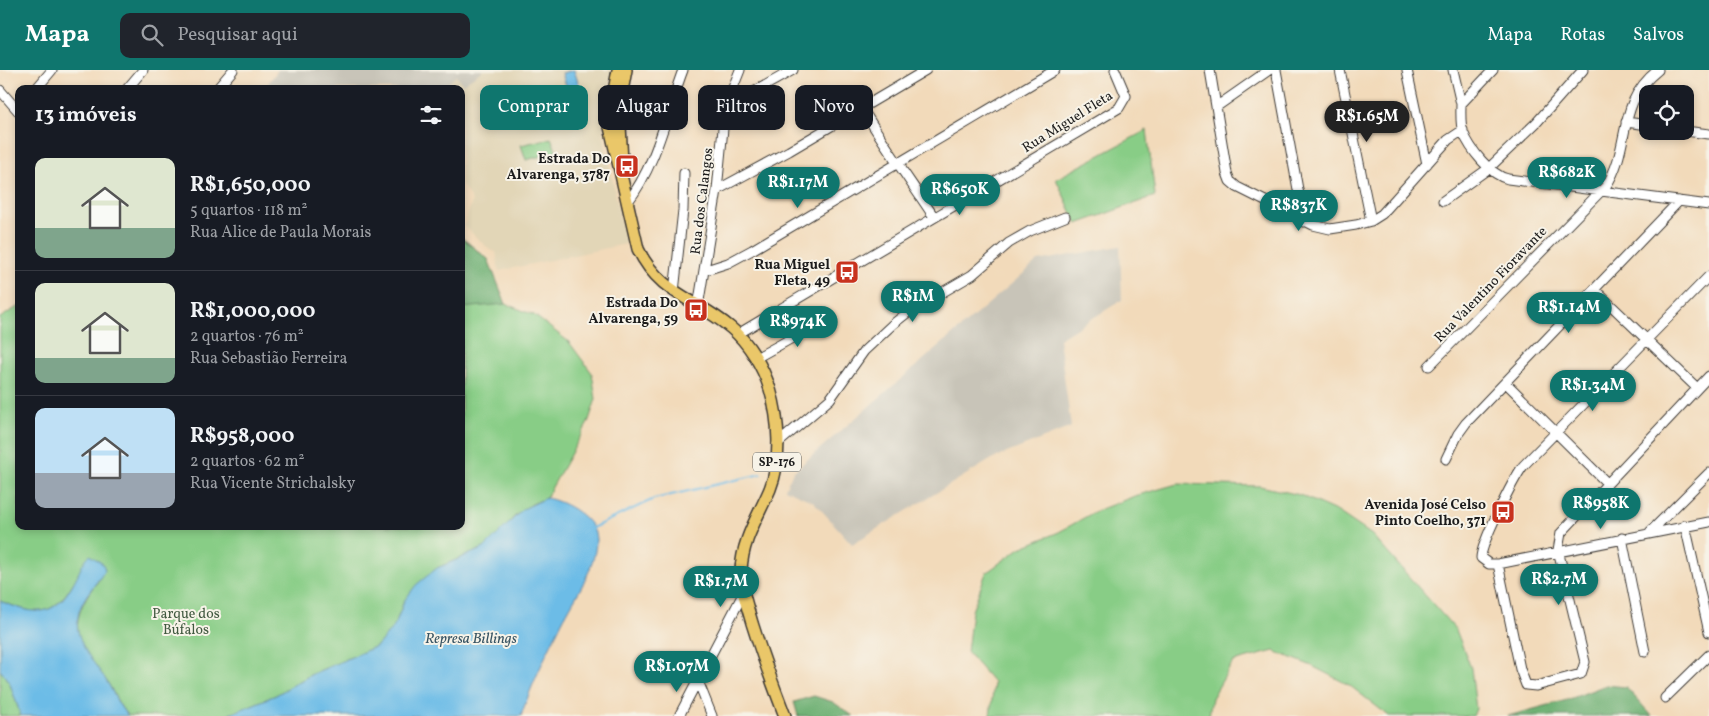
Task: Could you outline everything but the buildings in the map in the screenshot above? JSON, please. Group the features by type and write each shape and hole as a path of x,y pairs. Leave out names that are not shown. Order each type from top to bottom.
{"main road":[{"name":"SP-176","path":"618,70 610,127 615,154 622,174"},
{"name":"SP-176","path":"626,70 619,107 622,174 634,236 643,260 660,282 738,334 756,358 770,389 778,453 775,473 745,546 741,571 743,594 764,660 785,716"}],"street":[{"path":"39,85 52,70"},
{"path":"130,85 142,70"},
{"path":"220,85 233,70"},
{"path":"627,203 638,189 651,164 683,70"},
{"name":"Rua dos Calangos","path":"734,85 740,70"},
{"path":"766,85 793,70"},
{"path":"873,101 926,70"},
{"path":"706,270 737,259 1055,70"},
{"name":"Rua Miguel Fleta","path":"738,334 1119,108 1126,96 1115,70"},
{"path":"1210,70 1230,181 1237,187 1304,222 1330,229 1371,221 1382,214 1448,140 1463,130"},
{"path":"1216,107 1270,70"},
{"path":"1276,70 1304,222"},
{"path":"1340,70 1371,221"},
{"path":"1407,70 1427,164"},
{"path":"1453,70 1461,104 1463,130 1488,169 1495,174 1508,179 1709,205"},
{"path":"1461,104 1493,70"},
{"path":"1443,201 1488,169 1537,122 1583,70"},
{"name":"Rua Valentino Fioravante","path":"1429,366 1601,191 1614,172 1626,122 1639,88 1658,70"},
{"path":"0,90 15,107"},
{"path":"1626,122 1639,124"},
{"path":"873,126 934,218"},
{"name":"Rua dos Calangos","path":"698,307 706,270 723,130"},
{"path":"717,190 823,130"},
{"path":"1694,132 1709,134"},
{"path":"674,292 683,210 684,173"},
{"path":"1446,459 1462,428 1679,201"},
{"path":"777,444 830,398 864,350 893,324 907,313 972,276 1009,243 1065,217"},
{"path":"1709,276 1517,474 1482,549 1481,558 1484,562 1498,564 1558,550 1709,522"},
{"path":"1595,290 1697,388"},
{"path":"756,358 830,317"},
{"path":"1498,564 1520,669 1526,685 1536,686 1581,674 1585,667 1558,550 1563,530 1709,376"},
{"path":"1506,383 1607,482"},
{"path":"1650,533 1709,473"},
{"path":"1686,525 1705,589 1709,632"},
{"path":"1622,538 1645,652"},
{"path":"679,716 743,594"},
{"path":"1665,698 1709,655"},
{"path":"698,681 712,716"}],"shaded area":[{"path":"278,70 483,70 463,84 456,76 446,85 267,85"},
{"path":"483,70 614,70 610,85 598,85 598,130 604,130 605,144 626,244 499,271 496,252 490,250 465,227 472,201 465,190 465,85 446,85 456,76 463,84"},
{"path":"1120,246 1122,300 1059,339 1071,427 992,459 852,544 814,502 785,489 793,472 1038,261"}],"green space":[{"path":"1147,130 1155,196 1077,224 1056,179"},
{"path":"551,138 557,152 526,160 521,145"},
{"path":"465,240 488,259 506,304 465,308"},
{"name":"Parque dos Búfalos","path":"465,303 506,304 534,315 569,342 592,373 596,399 588,423 546,498 532,504 515,516 499,535 484,548 437,568 404,601 395,625 377,646 312,674 276,695 225,716 128,716 106,680 85,652 79,639 78,620 80,611 89,593 101,578 74,582 58,603 42,611 24,609 0,601 0,318 15,309 15,530 465,530"},
{"path":"1177,484 1260,486 1300,495 1338,512 1372,535 1456,630 1471,668 1476,709 1473,716 1389,716 1349,685 1312,666 1274,651 1233,662 1212,698 1209,716 990,716 994,683 967,652 972,611 986,573 1020,548 1059,532 1096,511 1135,496"},
{"path":"0,670 9,681 21,716 0,716"},
{"path":"1606,685 1626,687 1652,716 1508,716 1567,700"},
{"path":"814,696 833,702 853,716 798,716 794,702"}],"water":[{"path":"574,70 579,85 566,85 562,73"},
{"name":"Represa Billings","path":"546,498 570,507 585,518 595,532 595,552 588,574 564,617 521,716 225,716 276,695 312,674 377,646 395,625 404,601 416,585 437,568 484,548 523,509"},
{"path":"90,555 103,564 105,570 81,607 78,618 80,639 90,658 128,716 21,716 9,681 0,670 0,601 25,610 35,611 53,607 61,601"}],"waterway":[{"path":"592,528 654,499 761,474"}],"place":[{"name":"Estrada Do Alvarenga, 3787","path":"627,166"},
{"name":"Rua Miguel Fleta, 49","path":"847,272"},
{"name":"Estrada Do Alvarenga, 59","path":"696,310"},
{"name":"Avenida José Celso Pinto Coelho, 371","path":"1503,512"}]}
